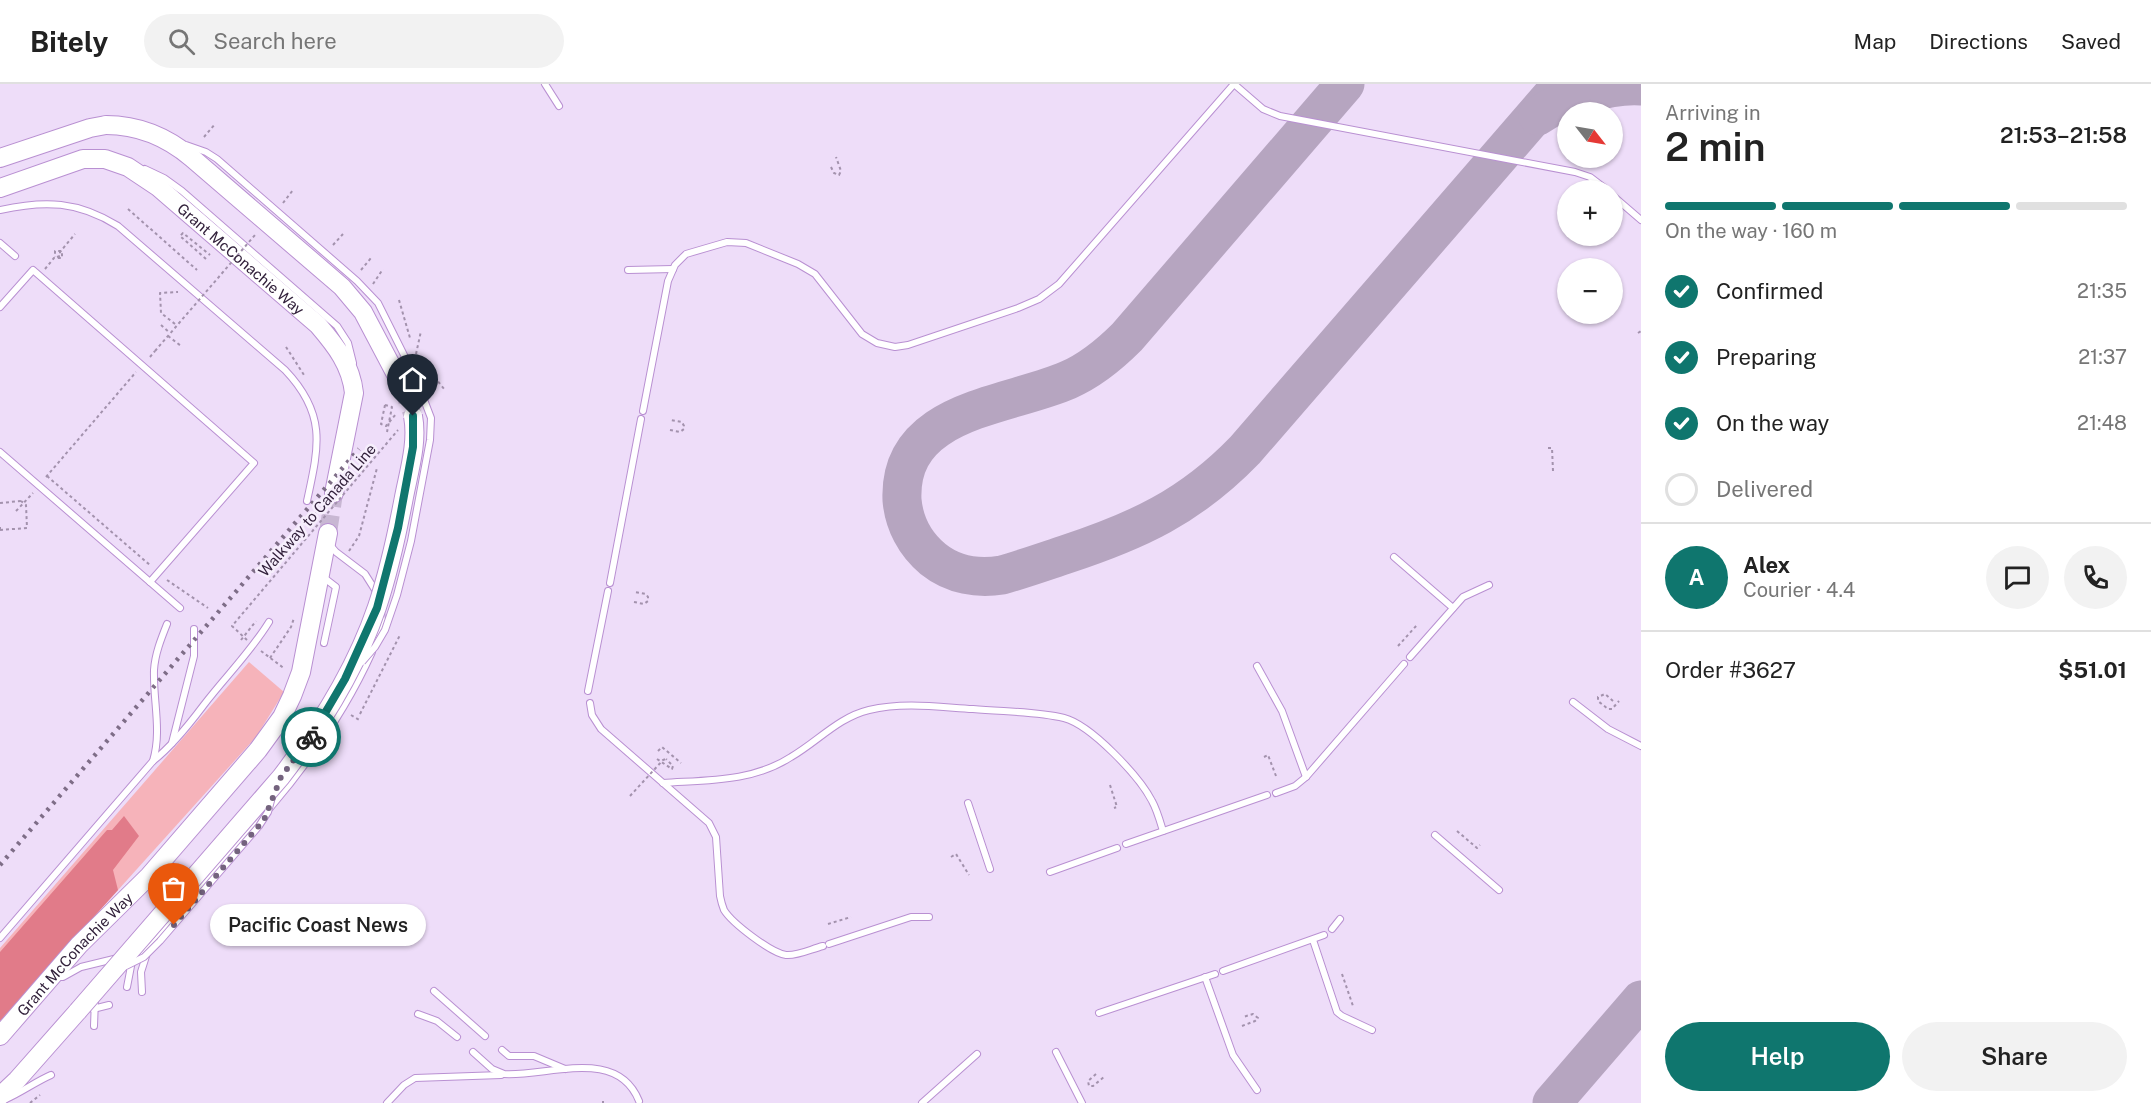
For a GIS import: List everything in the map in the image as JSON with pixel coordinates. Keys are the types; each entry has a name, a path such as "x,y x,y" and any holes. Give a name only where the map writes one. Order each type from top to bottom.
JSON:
{"main road":[{"path":"0,158 90,128 106,125 122,125 160,136 192,158 353,298 410,384"},
{"name":"Grant McConachie Way","path":"0,188 83,159 93,158 117,162 158,187 318,325 343,356 353,380 354,393 334,493"},
{"path":"0,1099 89,1003 110,974 144,945 281,777 306,744 336,696 377,608 388,568 413,447 404,415"},
{"name":"Grant McConachie Way","path":"0,1036 79,945 149,876 271,733 288,705 301,672 328,533"}],"lane":[{"path":"545,84 559,106"},
{"path":"643,411 668,281 678,261 686,254 727,242 746,243 798,264 815,274 858,330 871,340 887,346 908,345 1018,308 1039,298 1059,284 1234,84 1263,109 1280,116 1575,172 1594,180"},
{"path":"160,136 212,155 357,281 378,303 407,361"},
{"path":"0,210 28,204 59,204 90,210 105,218 118,226 285,370 297,382 306,397 317,430 318,447 308,501"},
{"path":"1623,204 1641,220"},
{"path":"0,243 15,256"},
{"path":"628,270 673,269"},
{"path":"0,308 33,270 254,463 150,582"},
{"path":"336,696 352,672 375,647 385,630 405,569 430,440 431,418 410,384"},
{"path":"610,583 641,419"},
{"path":"0,452 180,608"},
{"path":"52,977 63,977 81,967 136,954 308,762 348,699 371,654 382,620 377,593 365,574 336,552 329,542 328,533"},
{"path":"1394,557 1453,608"},
{"path":"320,575 336,587 324,643"},
{"path":"1410,657 1470,592 1489,585"},
{"path":"588,691 608,591"},
{"path":"0,938 242,662 269,622"},
{"path":"153,761 158,741 154,672 167,624"},
{"path":"172,743 194,656 194,629"},
{"path":"1276,793 1295,786 1306,777 1404,664"},
{"path":"1257,666 1282,711 1306,777"},
{"path":"1573,702 1608,729 1641,746"},
{"path":"590,703 592,715 601,729 693,807 713,829 716,840 720,896 725,910 767,946 779,953 795,954 910,917 929,917"},
{"path":"663,783 738,778 766,770 791,758 834,726 866,710 906,704 1036,714 1066,718 1090,732 1111,751 1141,782 1153,803 1163,831"},
{"path":"110,974 144,957 160,941 264,820 281,777"},
{"path":"1126,844 1268,795"},
{"path":"968,802 990,869"},
{"path":"1435,835 1499,890"},
{"path":"1050,872 1117,848"},
{"path":"1332,929 1340,919"},
{"path":"1223,971 1324,935"},
{"path":"1313,940 1337,1012 1372,1030"},
{"path":"127,987 144,945"},
{"path":"142,992 141,972 144,945"},
{"path":"1099,1013 1215,974"},
{"path":"1205,977 1236,1060 1257,1090"},
{"path":"434,991 485,1036"},
{"path":"94,1026 89,1003 110,1005"},
{"path":"418,1014 437,1021 456,1038"},
{"path":"502,1050 509,1056 534,1056 566,1070"},
{"path":"473,1052 497,1072 510,1074"},
{"path":"1056,1052 1082,1103"},
{"path":"922,1103 977,1054"},
{"path":"387,1103 404,1085 415,1078 594,1068 609,1071 628,1085 639,1101"},
{"path":"0,1099 21,1093 33,1083 51,1075"}],"path":[{"path":"204,137 215,124"},
{"path":"831,167 834,173 839,175 841,171 837,157"},
{"path":"279,207 293,190"},
{"path":"128,209 197,270"},
{"path":"206,259 180,237 183,232 210,255"},
{"path":"16,511 257,233"},
{"path":"39,276 54,258 62,258 62,251 55,251 55,257 61,257 61,250 54,250 55,257 60,256 60,252 68,243 75,234"},
{"path":"331,247 343,234"},
{"path":"359,272 371,258"},
{"path":"373,284 383,269"},
{"path":"175,324 161,313 160,293 178,292"},
{"path":"399,300 410,338"},
{"path":"161,325 180,346"},
{"path":"415,363 421,331"},
{"path":"423,363 445,390"},
{"path":"387,432 392,407 384,405 381,424 386,426 404,415"},
{"path":"670,430 680,432 684,429 682,422 671,420"},
{"name":"Walkway to Canada Line","path":"247,640 232,626 398,430"},
{"path":"1548,448 1552,447 1553,471"},
{"path":"349,550 359,536 377,468"},
{"path":"47,476 173,585 208,608"},
{"path":"0,503 21,501 26,506 27,528 0,530 0,527"},
{"path":"634,602 644,604 648,601 646,594 635,592"},
{"path":"270,658 291,627 295,615"},
{"path":"1398,646 1417,625"},
{"path":"360,714 400,635"},
{"path":"255,646 290,673"},
{"path":"1613,702 1605,694 1598,697 1598,701 1608,709 1612,709 1619,701"},
{"path":"658,751 662,747 681,763"},
{"path":"1264,757 1268,755 1276,776"},
{"path":"630,796 656,767 663,760 666,759 673,768 669,769 663,764 657,759"},
{"path":"1110,785 1118,807 1114,808"},
{"path":"1458,831 1477,848 1480,845"},
{"path":"951,857 956,854 969,875"},
{"path":"828,924 850,917"},
{"path":"1342,974 1353,1006"},
{"path":"1242,1026 1258,1018 1253,1014 1243,1017"},
{"path":"1096,1074 1088,1081 1089,1086 1093,1086 1104,1077"},
{"path":"30,1103 40,1095"}],"shaded area":[{"path":"249,662 284,692 256,737 0,1021 0,948"},
{"path":"124,816 139,836 113,870 118,890 0,1021 0,952 107,830 112,830"}],"taxiway":[{"path":"1345,84 1127,337 1107,355 1068,380 960,416 936,429 918,447 905,470 903,509 916,540 933,559 949,569 966,575 1002,575 1090,546 1139,526 1183,502 1204,487 1245,450 1562,84"},
{"path":"1538,116 1573,98 1615,87 1641,86"},
{"path":"1552,1103 1641,1000"}],"tunnel":[{"path":"401,384 413,416"},
{"path":"328,533 334,493"}],"railway":[{"path":"0,865 359,449"}],"way so far":[{"path":"174,925 264,820 281,777 311,737"}],"place":[{"name":"Pacific Coast News","path":"174,925"}],"route":[{"path":"311,737 345,679 377,608 398,528 413,447 413,416"}]}
